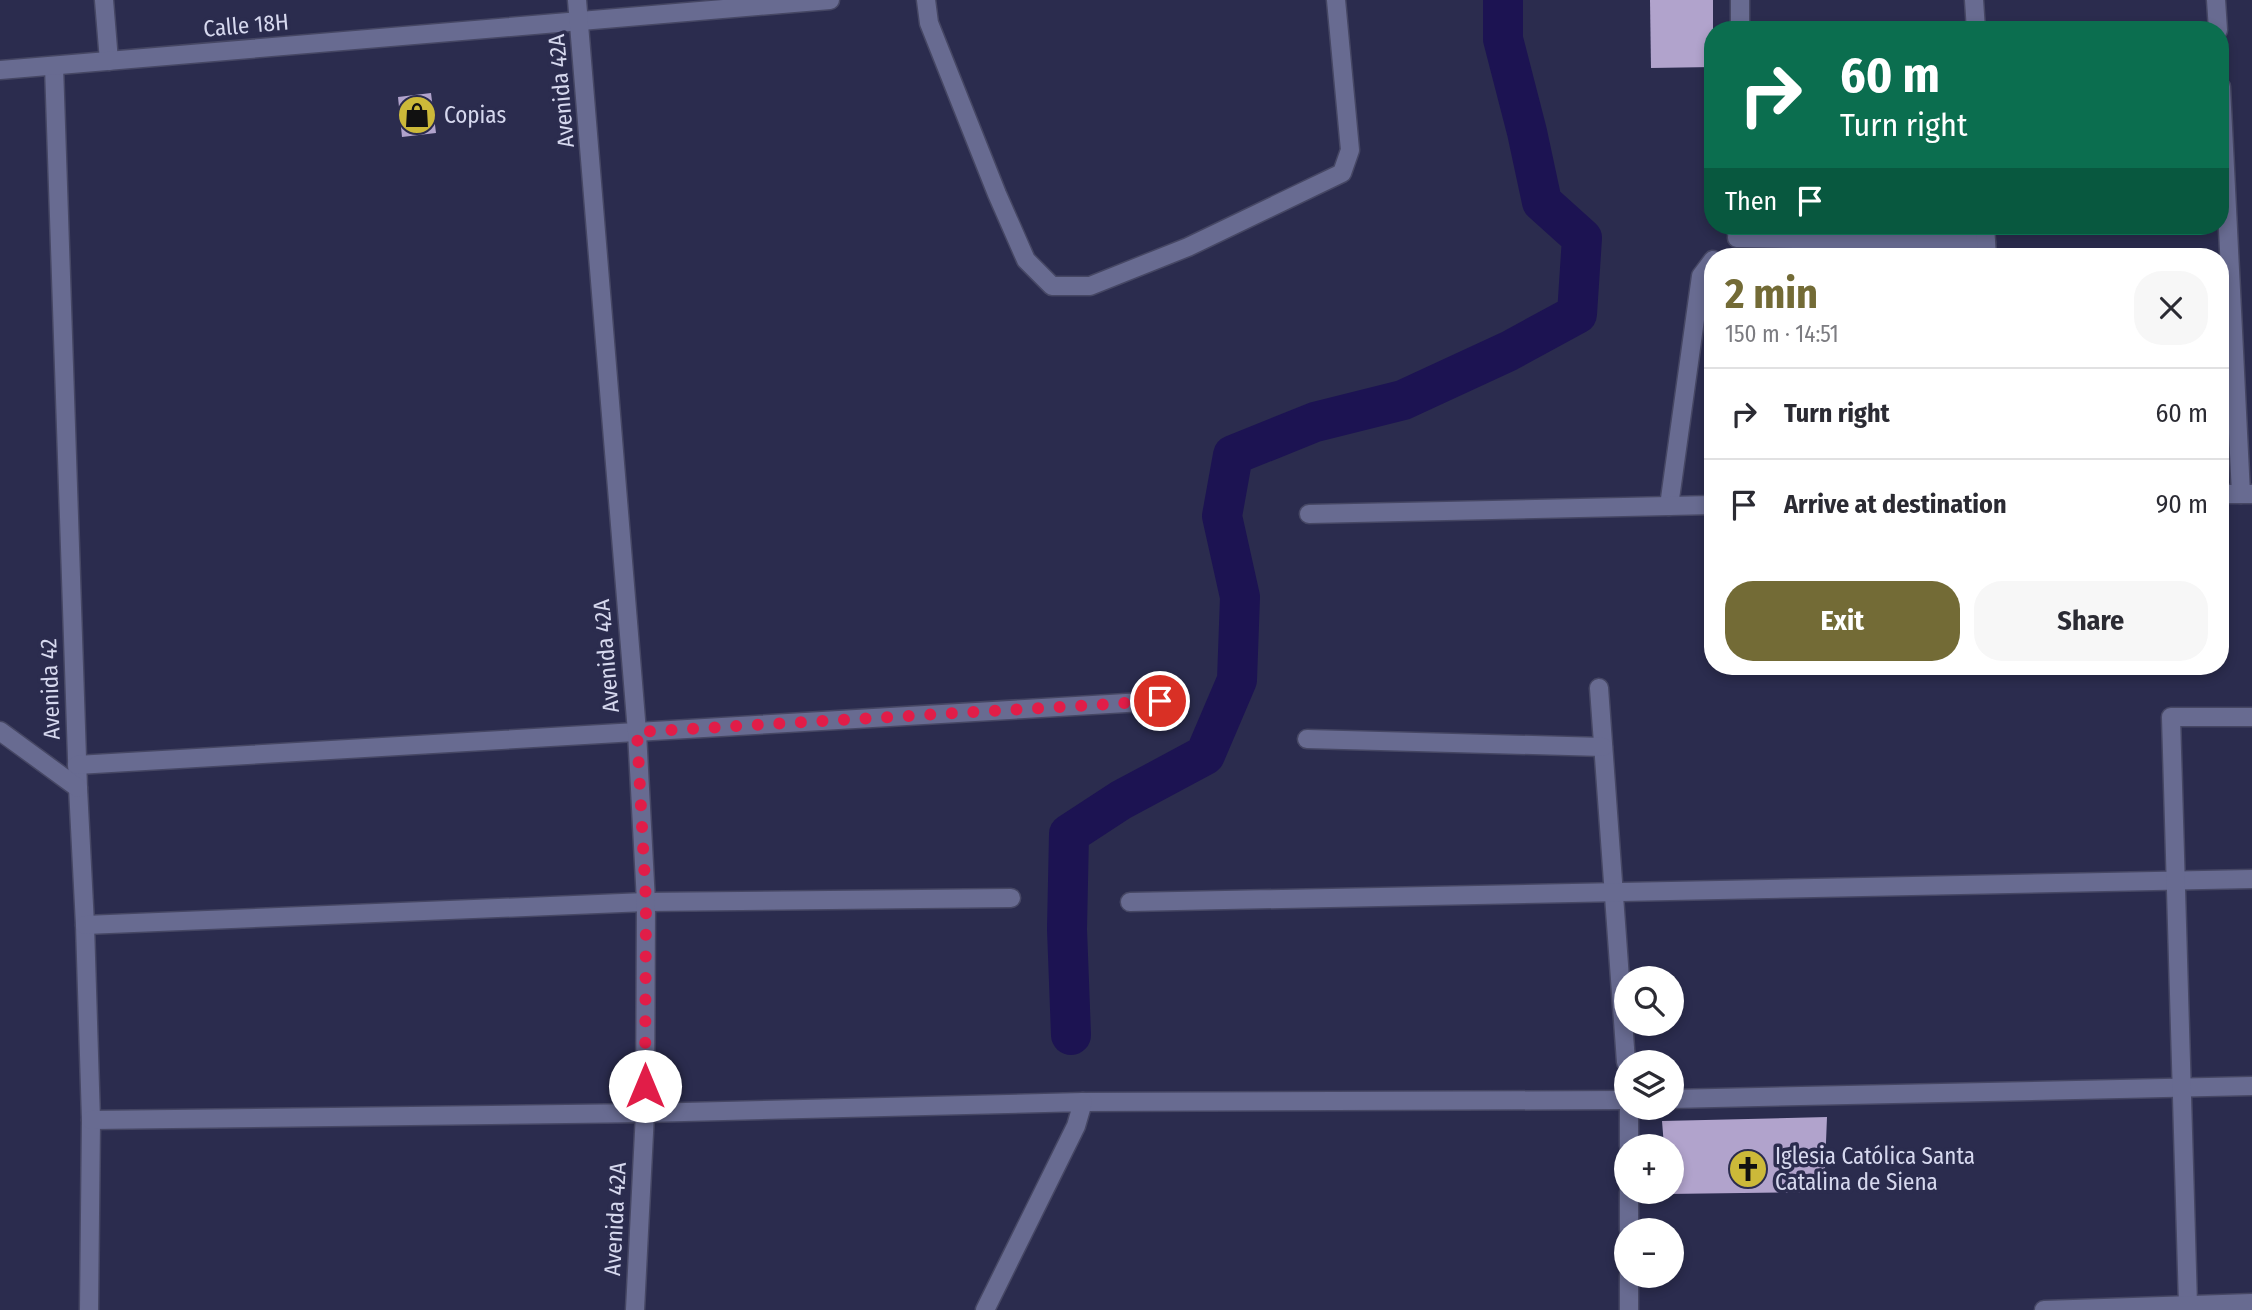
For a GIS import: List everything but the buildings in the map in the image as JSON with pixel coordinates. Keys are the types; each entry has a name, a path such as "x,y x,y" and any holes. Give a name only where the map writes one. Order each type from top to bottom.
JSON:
{"street":[{"path":"104,0 109,61"},
{"name":"Avenida 42A","path":"578,0 637,732 646,902 645,1112 635,1310"},
{"name":"Calle 18H","path":"0,70 830,0"},
{"path":"926,0 929,23 1026,260 1052,286 1090,286 1188,247 1342,173 1350,150 1336,0"},
{"path":"1740,0 1740,21"},
{"path":"1974,0 1975,21"},
{"path":"2216,0 2217,21"},
{"name":"Avenida 42","path":"54,66 91,1120 89,1310"},
{"path":"2229,217 2246,494"},
{"path":"1812,235 1986,242"},
{"path":"1669,506 1704,273"},
{"path":"1309,514 1704,505"},
{"path":"1599,688 1625,1050"},
{"path":"78,765 1160,701"},
{"path":"2188,1305 2171,717 2252,717"},
{"path":"0,731 78,788"},
{"path":"1307,739 1604,747"},
{"path":"1130,902 2252,879"},
{"path":"85,925 646,902 1011,898"},
{"path":"1684,1099 2252,1086"},
{"path":"91,1120 1083,1102 1614,1100"},
{"path":"985,1310 1076,1126 1083,1102"},
{"path":"1629,1288 1629,1310"},
{"path":"2044,1310 2252,1303"}],"waterway":[{"path":"1071,1035 1067,929 1069,834 1121,800 1205,755 1237,680 1240,597 1222,516 1233,455 1315,422 1403,400 1509,351 1577,314 1582,238 1542,202 1503,39 1503,0"}],"place":[{"name":"Copias","path":"417,115"},
{"name":"Iglesia Católica Santa Catalina de Siena","path":"1748,1169"}],"route":[{"path":"645,1086 646,902 637,732 1160,701"}]}
